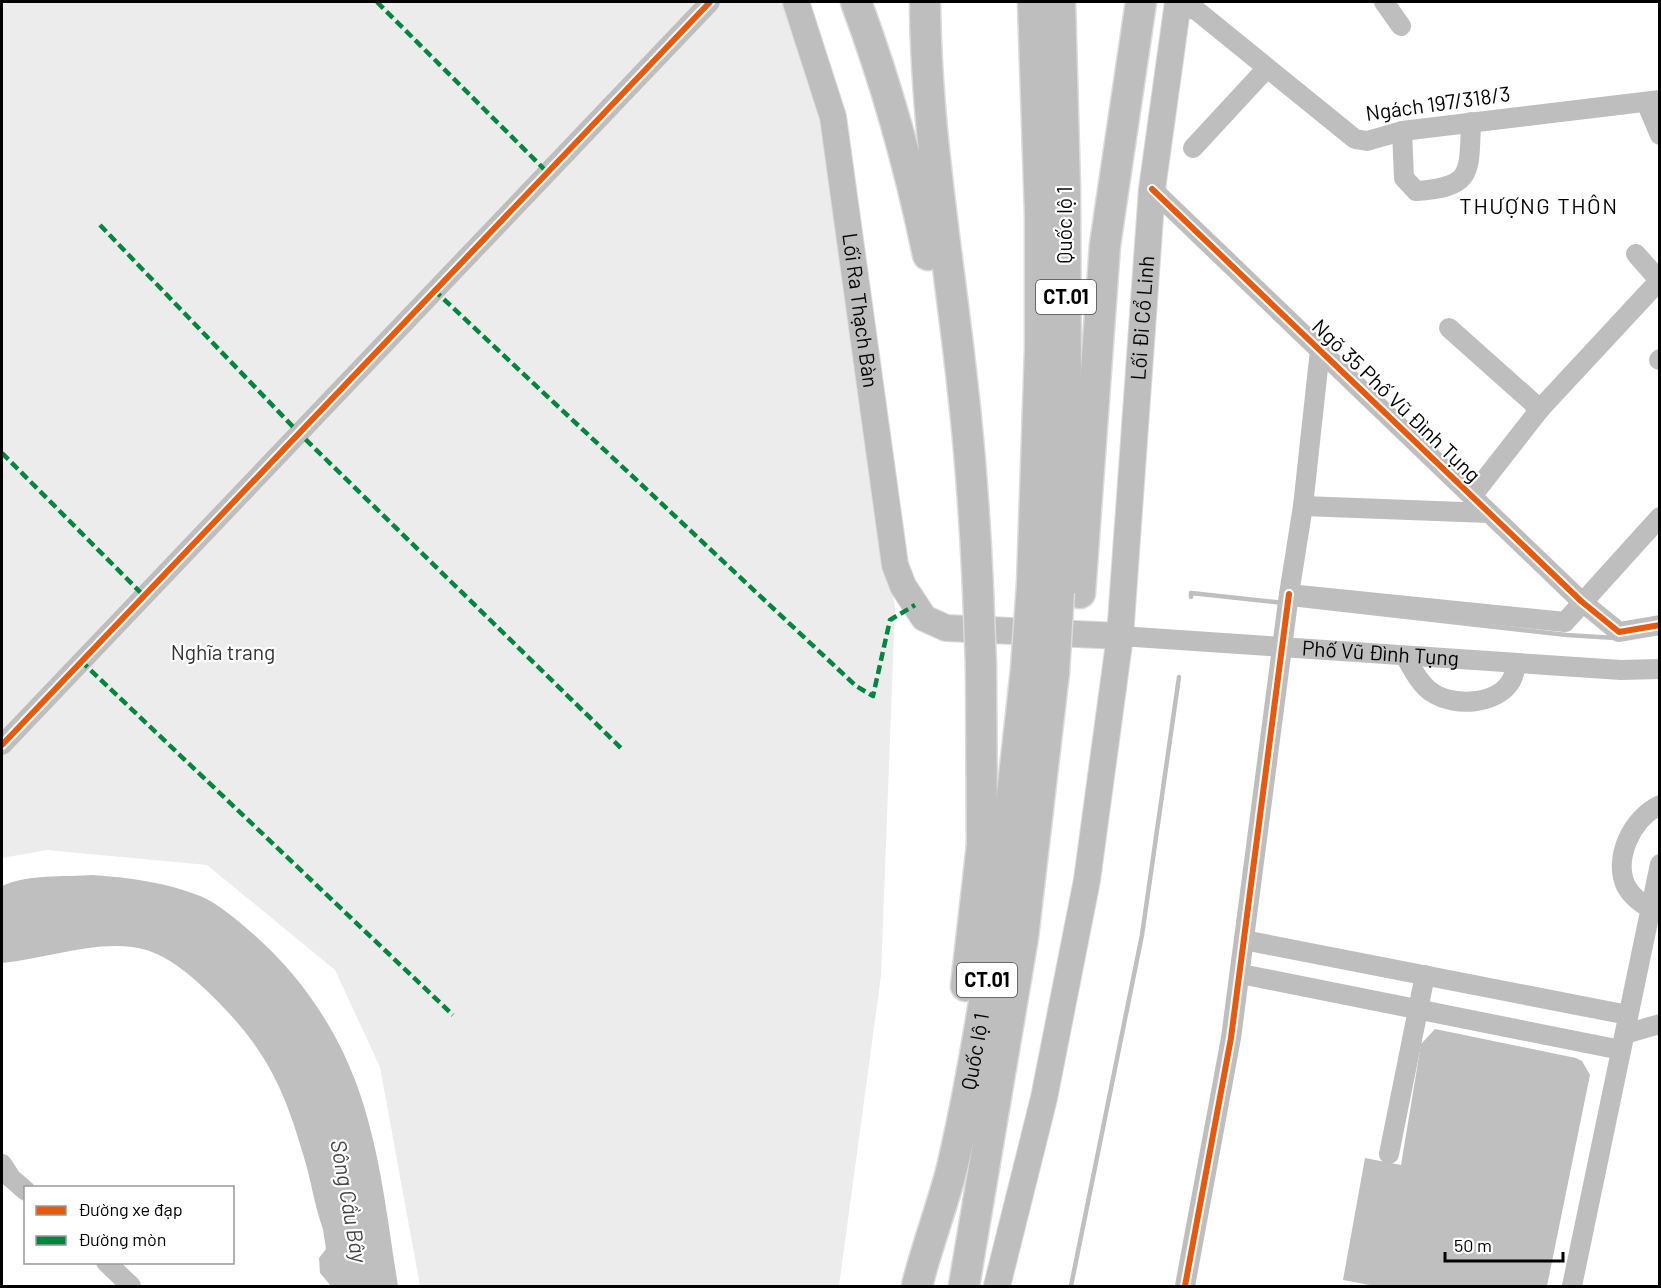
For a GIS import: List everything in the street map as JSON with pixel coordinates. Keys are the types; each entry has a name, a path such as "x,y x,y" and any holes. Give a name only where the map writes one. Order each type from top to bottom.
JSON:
{"highway":[{"path":"856,2 884,79 903,142 949,359 976,538"},
{"path":"902,1287 945,1115 963,1013 982,845 981,666 976,538 963,381 933,156 927,86 925,2"},
{"name":"Quốc lộ 1","path":"1033,2 1040,213 1040,350 1057,590"},
{"name":"Quốc lộ 1","path":"1057,590 1066,397 1065,188 1060,2"},
{"path":"1117,174 1127,2"},
{"path":"1057,590 1141,2"},
{"name":"CT.01","path":"1051,672 1057,590"},
{"name":"Quốc lộ 1","path":"964,1287 1023,937 1051,672"},
{"name":"Quốc lộ 1","path":"917,1287 952,1166 978,1034 1006,849 1051,672"}],"main road":[{"name":"Lối Ra Thạch Bàn","path":"796,2 833,117 895,565 903,586 924,618"},
{"name":"Lối Đi Cổ Linh","path":"997,1287 1062,1012 1087,880 1120,636 1153,189 1188,5"},
{"name":"Phố Vũ Đình Tụng","path":"924,618 946,628 1120,636"}],"street":[{"path":"2,745 710,2"},
{"path":"1384,2 1401,26"},
{"name":"Ngách 197/318/3","path":"1188,5 1354,139 1367,141 1402,131 1653,101"},
{"path":"1193,148 1267,68"},
{"path":"1653,101 1659,135"},
{"path":"1402,131 1404,178 1416,191 1446,189 1460,180 1470,164 1471,122"},
{"name":"Ngõ 35 Phố Vũ Đình Tụng","path":"1153,189 1581,601 1619,632 1659,625"},
{"path":"1472,496 1540,409 1657,283 1658,279 1636,254"},
{"path":"1449,328 1540,409"},
{"path":"1185,1287 1241,974 1281,640 1303,506 1320,350"},
{"path":"1303,506 1489,513"},
{"path":"1289,594 1565,622 1581,601 1659,517"},
{"name":"Phố Vũ Đình Tụng","path":"1120,636 1281,640 1405,656 1621,670 1659,669"},
{"path":"1405,656 1431,693 1446,700 1465,703 1494,695 1510,683 1517,663"},
{"path":"1655,908 1635,899 1627,888 1621,871 1624,852 1631,834 1641,818 1659,805"},
{"path":"1572,1287 1625,1033 1655,908 1659,864"},
{"path":"1244,940 1425,975 1625,1033"},
{"path":"1241,974 1418,1010 1625,1033 1659,1024"},
{"path":"1389,1154 1425,975"},
{"path":"2,1164 11,1178 24,1189"},
{"path":"107,1264 131,1287"}],"green space":[{"name":"Nghĩa trang","path":"793,2 821,117 895,607 881,976 839,1286 420,1286 380,1067 335,970 207,865 47,850 2,858 2,3"}],"water":[{"name":"Sông Cầu Bây","path":"93,875 161,884 207,899 252,933 292,973 309,995 338,1042 360,1093 382,1182 398,1286 331,1286 320,1273 319,1258 326,1249 323,1229 306,1163 278,1084 255,1045 241,1027 189,975 172,962 152,952 132,947 99,947 2,963 2,886 34,878"},
{"path":"1435,1029 1576,1058 1582,1061 1590,1075 1547,1286 1375,1286 1343,1280 1365,1158 1401,1165 1421,1044"}],"waterway":[{"path":"1191,597 1191,593 1284,603"},
{"path":"1292,604 1567,635 1615,638"},
{"path":"1071,1286 1142,935 1179,677"}],"marked path":[{"path":"377,2 547,172"},
{"path":"100,225 298,432 622,749"},
{"path":"434,290 856,686 873,696 890,620 915,605"},
{"path":"2,453 143,595"},
{"path":"81,661 453,1015"}],"cycle path":[{"path":"2,745 710,2"},
{"path":"1152,189 1581,601 1619,632 1660,625"},
{"path":"1185,1286 1231,1038 1289,594"}],"district":[{"name":"THƯỢNG THÔN","path":"1539,206"}]}
